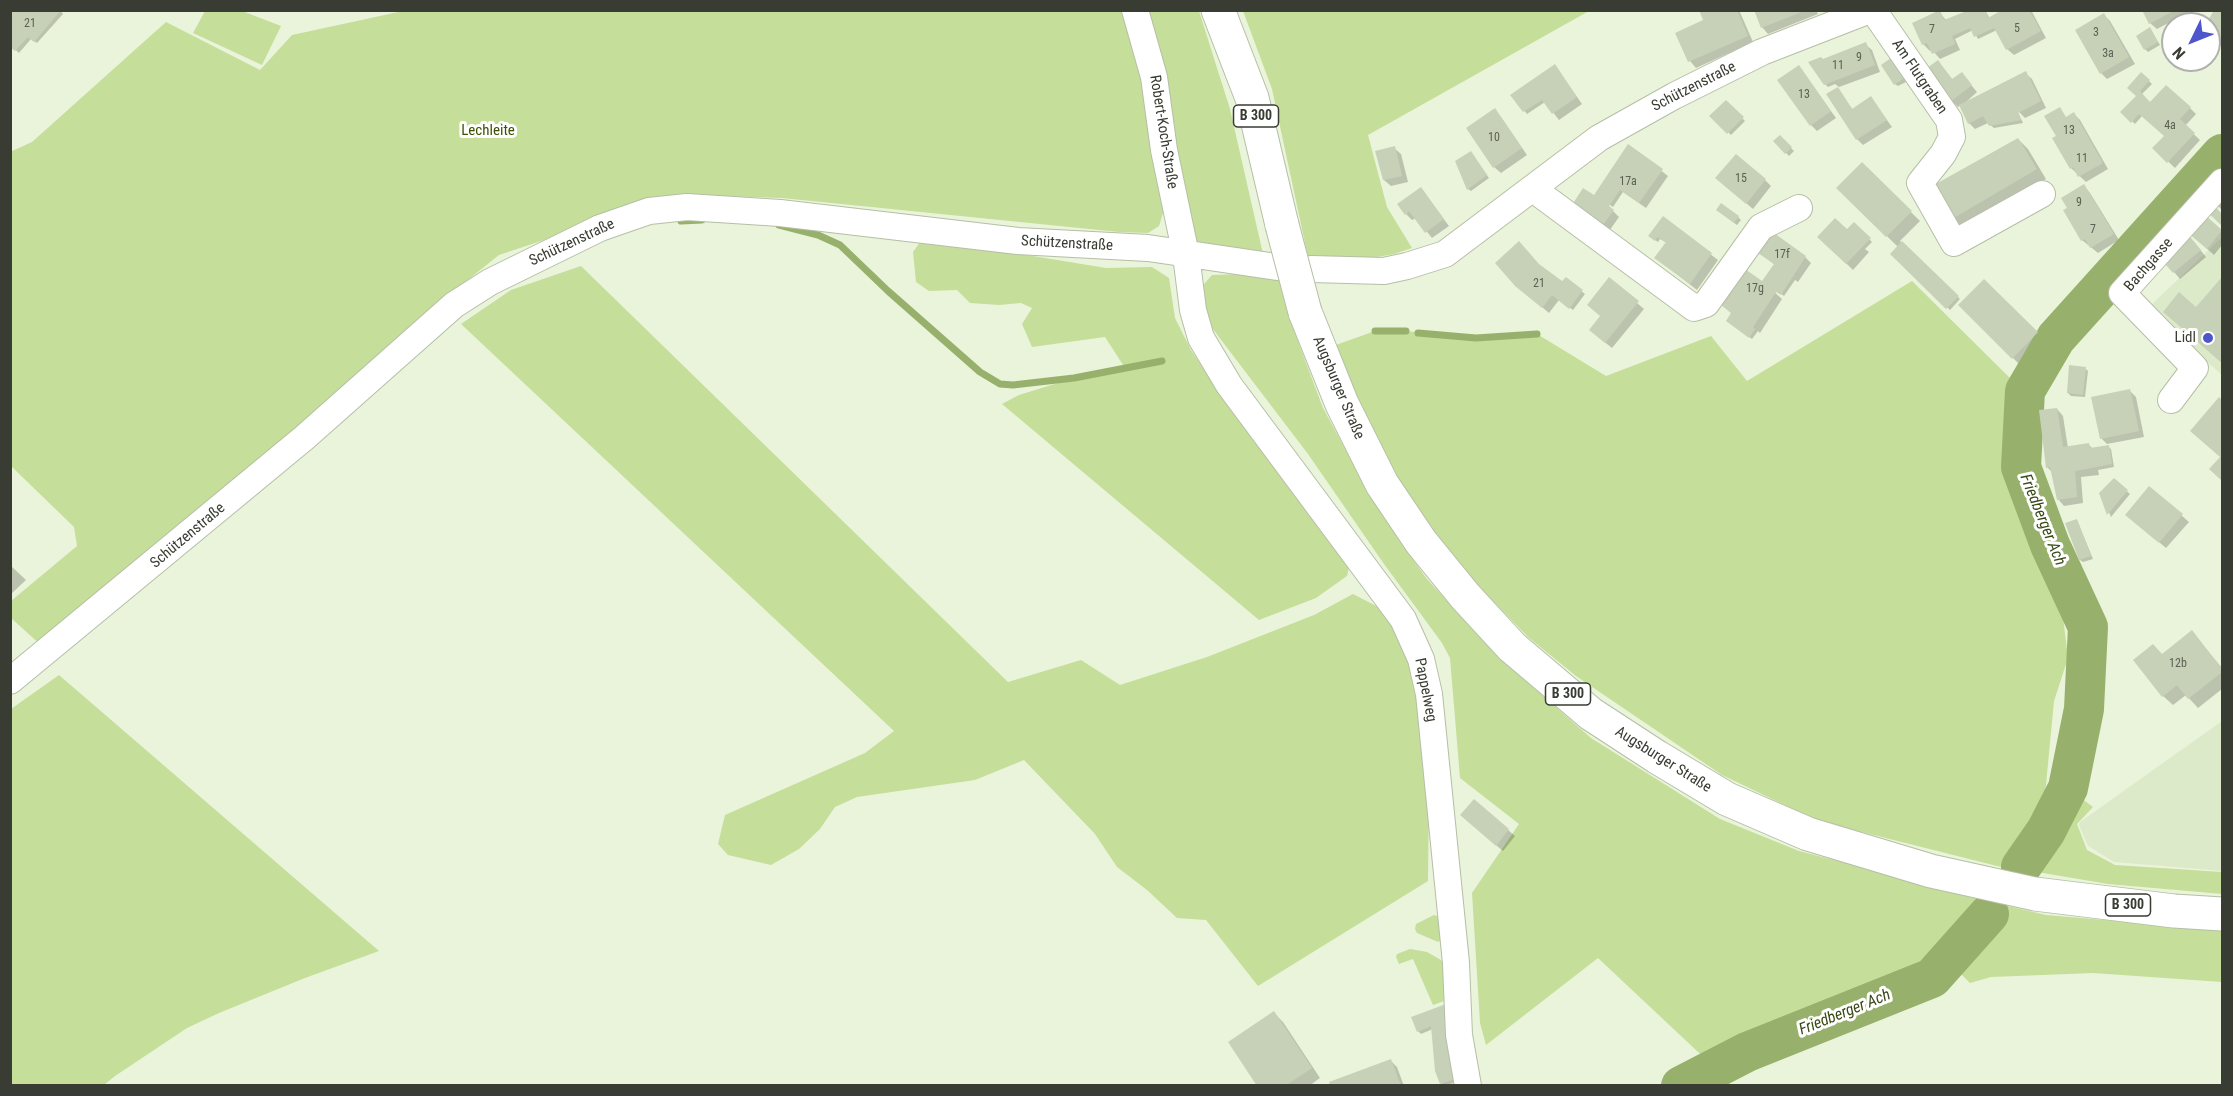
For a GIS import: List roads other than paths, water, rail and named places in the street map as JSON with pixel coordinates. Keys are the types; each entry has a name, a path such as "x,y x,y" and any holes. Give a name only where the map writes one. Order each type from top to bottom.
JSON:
{"main road":[{"name":"Augsburger Straße","path":"1218,10 1252,98 1305,312 1342,404 1382,484 1421,542 1465,596 1512,647 1591,714 1657,757 1727,799 1808,834 1931,870 2035,894 2174,911 2223,914"}],"street":[{"name":"Robert-Koch-Straße","path":"1135,10 1154,77 1164,150 1186,255"},
{"name":"Schützenstraße","path":"1311,269 1384,271 1445,254 1599,138 1674,96 1762,52 1872,10"},
{"name":"Am Flutgraben","path":"1872,10 1949,120 1952,137 1943,154 1920,183 1954,243 2042,194"},
{"name":"Bachgasse","path":"2171,400 2195,368 2122,293 2223,182"},
{"path":"1533,189 1694,308 1706,304 1761,227 1799,208"},
{"name":"Schützenstraße","path":"10,681 304,438 454,305 489,282 600,228 649,211 687,207 780,213 1018,241 1148,249 1277,267"},
{"name":"Pappelweg","path":"1186,255 1193,309 1200,338 1229,385 1403,619 1421,659 1429,694 1456,963 1459,1035 1468,1086"}],"waterway":[{"name":"Friedberger Ach","path":"2021,867 2046,831 2068,788 2084,709 2088,627 2050,545 2021,467 2025,391 2056,338 2222,154"},
{"path":"681,221 702,220"},
{"path":"779,225 818,235 840,245 888,291 980,372 1000,384 1013,385 1074,378 1162,361"},
{"path":"1375,331 1406,331"},
{"path":"1418,333 1476,338 1537,334"},
{"name":"Friedberger Ach","path":"1681,1086 1747,1052 1932,978 1989,914"}],"place":[{"name":"Lidl","path":"2208,338"}],"park label":[{"name":"Lechleite","path":"488,131"}]}
